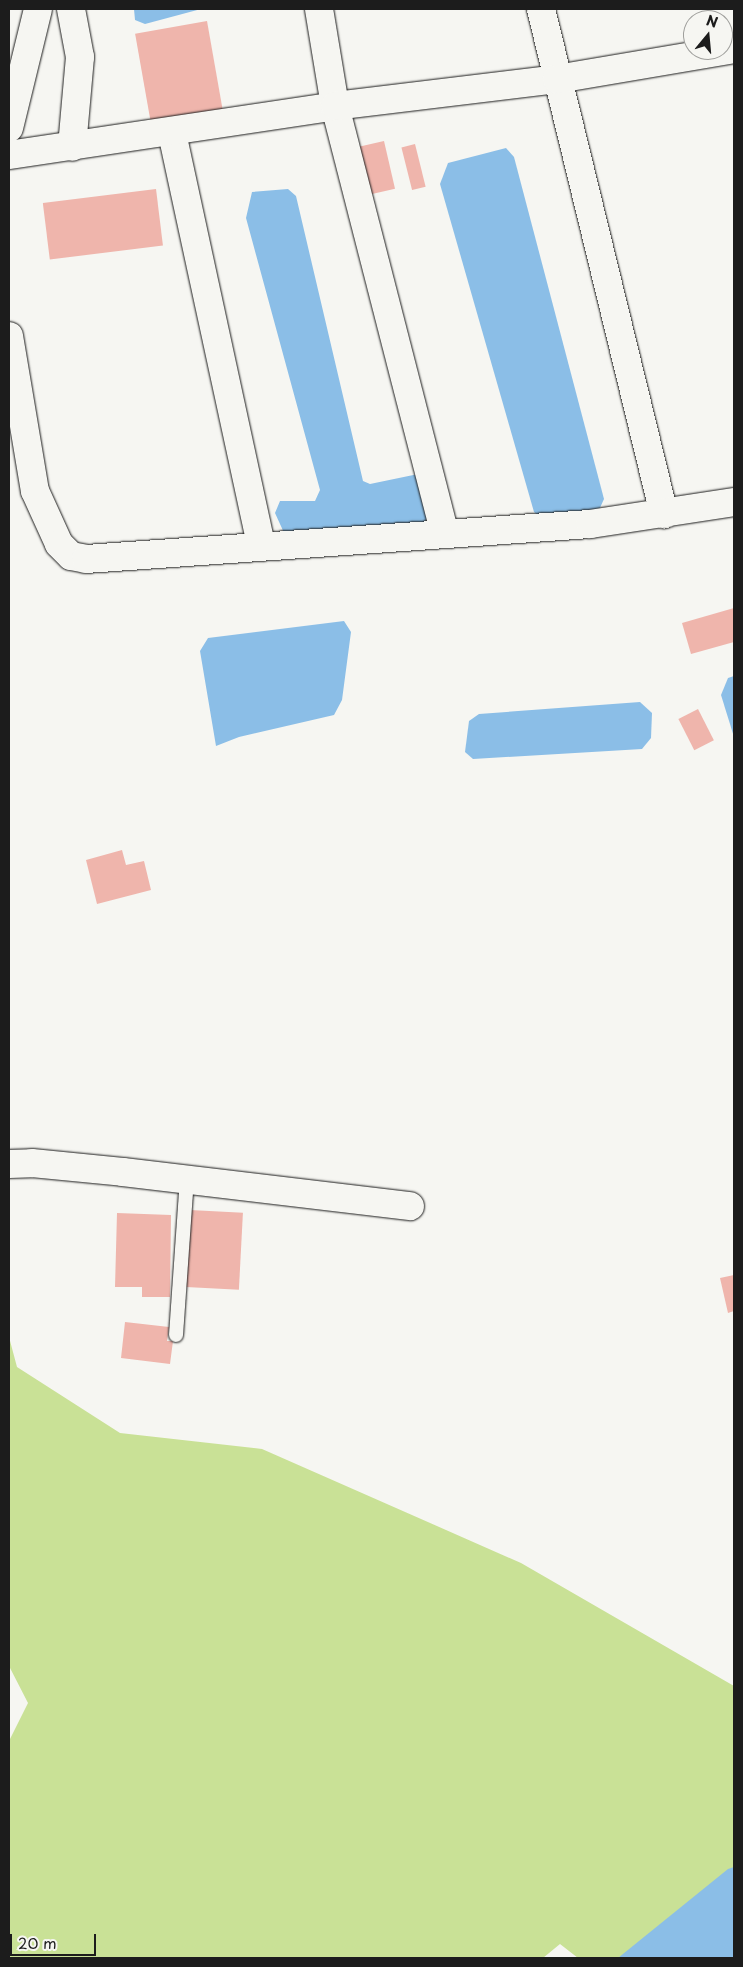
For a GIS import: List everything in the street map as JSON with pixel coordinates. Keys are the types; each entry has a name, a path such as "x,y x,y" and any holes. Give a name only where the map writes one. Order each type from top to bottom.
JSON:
{"street":[{"path":"9,128 38,9"},
{"path":"71,9 80,57 72,147"},
{"path":"319,9 335,106 445,533"},
{"path":"541,9 557,79 618,313 664,514"},
{"path":"9,155 172,133 335,106 557,79 734,49"},
{"path":"172,133 261,545"},
{"path":"9,336 35,491 59,544 71,556 86,559 261,545 590,524 734,502"},
{"path":"9,1164 32,1163 187,1179 410,1206"}],"lane":[{"path":"176,1335 187,1179"}],"green space":[{"path":"9,1337 17,1367 120,1433 262,1449 521,1563 734,1686 734,1958 578,1958 560,1944 543,1958 9,1958 9,1741 28,1703 9,1666"}],"water":[{"path":"134,9 201,9 145,24 135,20"},
{"path":"506,148 514,157 604,499 599,510 544,520 534,512 440,184 448,163"},
{"path":"288,189 296,196 363,481 370,484 423,473 434,506 423,525 285,535 275,513 280,501 315,501 320,490 246,218 252,192"},
{"path":"344,621 351,632 342,700 334,715 239,737 216,746 200,651 208,638"},
{"path":"734,676 734,737 721,695 728,678"},
{"path":"640,702 652,713 651,738 642,749 473,759 465,752 469,721 479,714"},
{"path":"734,1867 734,1958 618,1958 728,1869"}],"building":[{"path":"207,21 223,115 152,127 135,34"},
{"path":"384,141 395,189 359,197 348,149"},
{"path":"415,144 426,187 412,190 401,147"},
{"path":"156,189 163,246 50,259 43,203"},
{"path":"734,608 734,642 691,654 682,623"},
{"path":"698,709 714,740 694,750 678,719"},
{"path":"122,850 126,865 144,861 151,890 97,904 86,860"},
{"path":"190,1210 243,1213 239,1290 186,1287"},
{"path":"117,1213 171,1215 170,1297 142,1297 142,1287 115,1287"},
{"path":"734,1275 734,1311 728,1313 720,1278"},
{"path":"125,1322 169,1327 167,1341 173,1341 170,1364 121,1358"}]}
